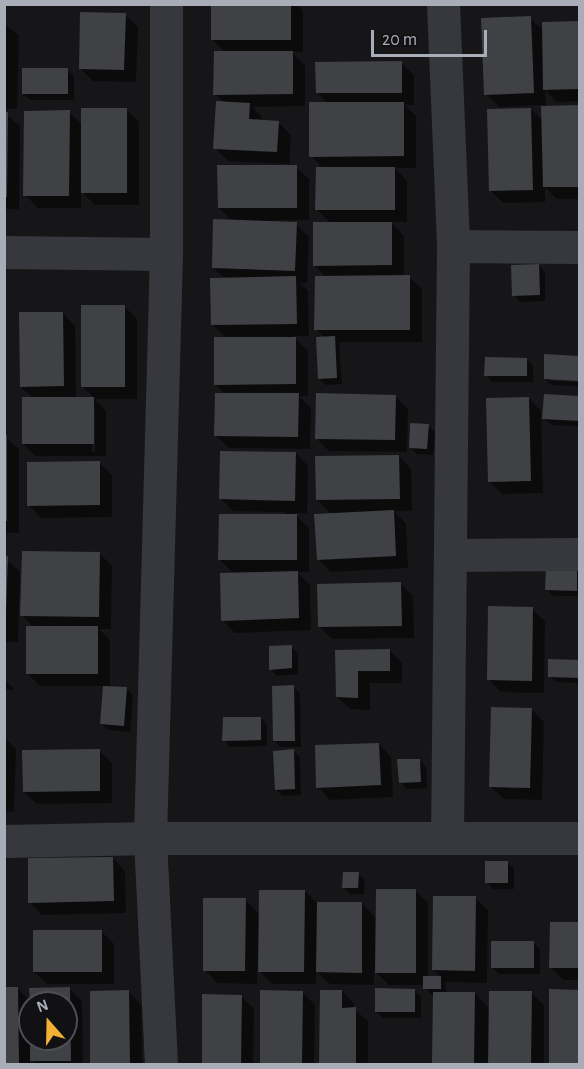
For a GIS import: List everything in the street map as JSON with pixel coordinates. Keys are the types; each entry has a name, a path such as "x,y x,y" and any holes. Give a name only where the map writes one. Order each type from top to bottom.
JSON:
{"street":[{"path":"161,1065 150,838 166,254 166,4"},
{"path":"443,4 453,246 447,838"},
{"path":"453,246 579,247"},
{"path":"4,252 166,254"},
{"path":"450,555 579,554"},
{"path":"4,841 150,838 579,838"}],"building":[{"path":"211,4 291,4 291,40 211,40"},
{"path":"80,12 126,13 124,70 79,69"},
{"path":"531,16 534,93 484,95 481,18"},
{"path":"580,21 580,89 543,90 542,22"},
{"path":"214,51 293,51 293,94 213,95"},
{"path":"402,61 402,93 316,93 315,62"},
{"path":"22,68 68,68 68,94 22,94"},
{"path":"216,101 250,103 249,119 279,121 277,152 213,149"},
{"path":"309,102 404,102 404,156 309,157"},
{"path":"580,105 580,187 543,187 541,106"},
{"path":"81,108 127,108 127,193 81,193"},
{"path":"531,108 533,190 489,191 487,109"},
{"path":"70,110 69,196 23,196 24,111"},
{"path":"4,112 8,112 7,197 4,197"},
{"path":"217,165 297,165 297,208 218,208"},
{"path":"316,167 395,167 395,210 315,210"},
{"path":"213,219 297,222 295,271 212,268"},
{"path":"313,222 392,222 392,265 313,266"},
{"path":"539,264 540,295 512,296 511,265"},
{"path":"410,275 410,330 314,330 315,276"},
{"path":"296,276 297,324 211,325 210,278"},
{"path":"81,305 125,305 125,387 81,387"},
{"path":"19,312 63,312 64,386 20,387"},
{"path":"335,336 337,378 318,379 316,337"},
{"path":"214,337 296,337 296,384 214,385"},
{"path":"544,354 580,356 580,381 544,379"},
{"path":"485,357 527,358 527,376 484,376"},
{"path":"215,393 299,393 298,437 214,436"},
{"path":"316,393 396,395 395,440 315,439"},
{"path":"544,394 580,396 580,421 542,419"},
{"path":"22,397 94,397 94,444 22,444"},
{"path":"529,397 531,481 488,482 486,398"},
{"path":"410,423 429,424 427,449 409,448"},
{"path":"4,435 7,435 7,521 4,521"},
{"path":"220,451 296,452 295,501 219,499"},
{"path":"399,455 400,499 316,500 315,456"},
{"path":"100,461 100,505 27,506 27,462"},
{"path":"394,510 396,556 317,560 314,514"},
{"path":"219,514 297,514 297,560 218,560"},
{"path":"22,551 100,552 99,617 20,616"},
{"path":"4,556 8,556 6,614 4,614"},
{"path":"546,568 577,568 577,591 545,590"},
{"path":"298,571 299,618 221,621 220,573"},
{"path":"401,582 402,626 318,627 317,584"},
{"path":"488,606 533,607 532,681 487,680"},
{"path":"26,626 98,626 98,674 26,674"},
{"path":"292,645 292,668 269,670 269,646"},
{"path":"390,649 390,671 358,671 358,698 336,697 335,650"},
{"path":"548,659 580,660 580,678 548,677"},
{"path":"294,685 295,741 273,741 272,686"},
{"path":"103,686 127,687 124,726 100,724"},
{"path":"491,707 532,708 530,788 489,787"},
{"path":"223,717 261,717 261,740 222,741"},
{"path":"379,743 381,785 316,788 315,745"},
{"path":"100,749 100,791 23,792 22,750"},
{"path":"294,749 295,789 275,790 273,751"},
{"path":"397,759 420,759 421,782 399,783"},
{"path":"113,857 114,901 28,903 28,858"},
{"path":"485,861 508,861 508,883 485,883"},
{"path":"343,872 359,872 358,888 342,888"},
{"path":"376,889 416,889 416,973 375,973"},
{"path":"259,890 305,890 304,972 258,972"},
{"path":"433,896 476,896 475,971 432,970"},
{"path":"203,898 246,898 245,971 203,971"},
{"path":"317,902 362,902 362,973 316,972"},
{"path":"550,922 580,922 580,968 549,968"},
{"path":"33,930 102,930 102,972 33,972"},
{"path":"491,941 534,941 534,968 491,968"},
{"path":"423,976 441,976 441,989 423,989"},
{"path":"4,987 18,987 19,1064 4,1064"},
{"path":"70,987 70,991 29,991 29,988"},
{"path":"375,988 415,989 415,1012 375,1012"},
{"path":"549,989 580,990 580,1064 549,1064"},
{"path":"129,990 130,1064 90,1064 90,991"},
{"path":"260,990 303,991 302,1064 260,1064"},
{"path":"320,990 342,990 342,1008 356,1007 356,1064 319,1064"},
{"path":"489,991 532,991 531,1064 488,1064"},
{"path":"433,992 475,992 474,1064 432,1064"},
{"path":"202,994 242,995 241,1064 202,1064"},
{"path":"30,1051 71,1051 71,1061 30,1061"}]}
